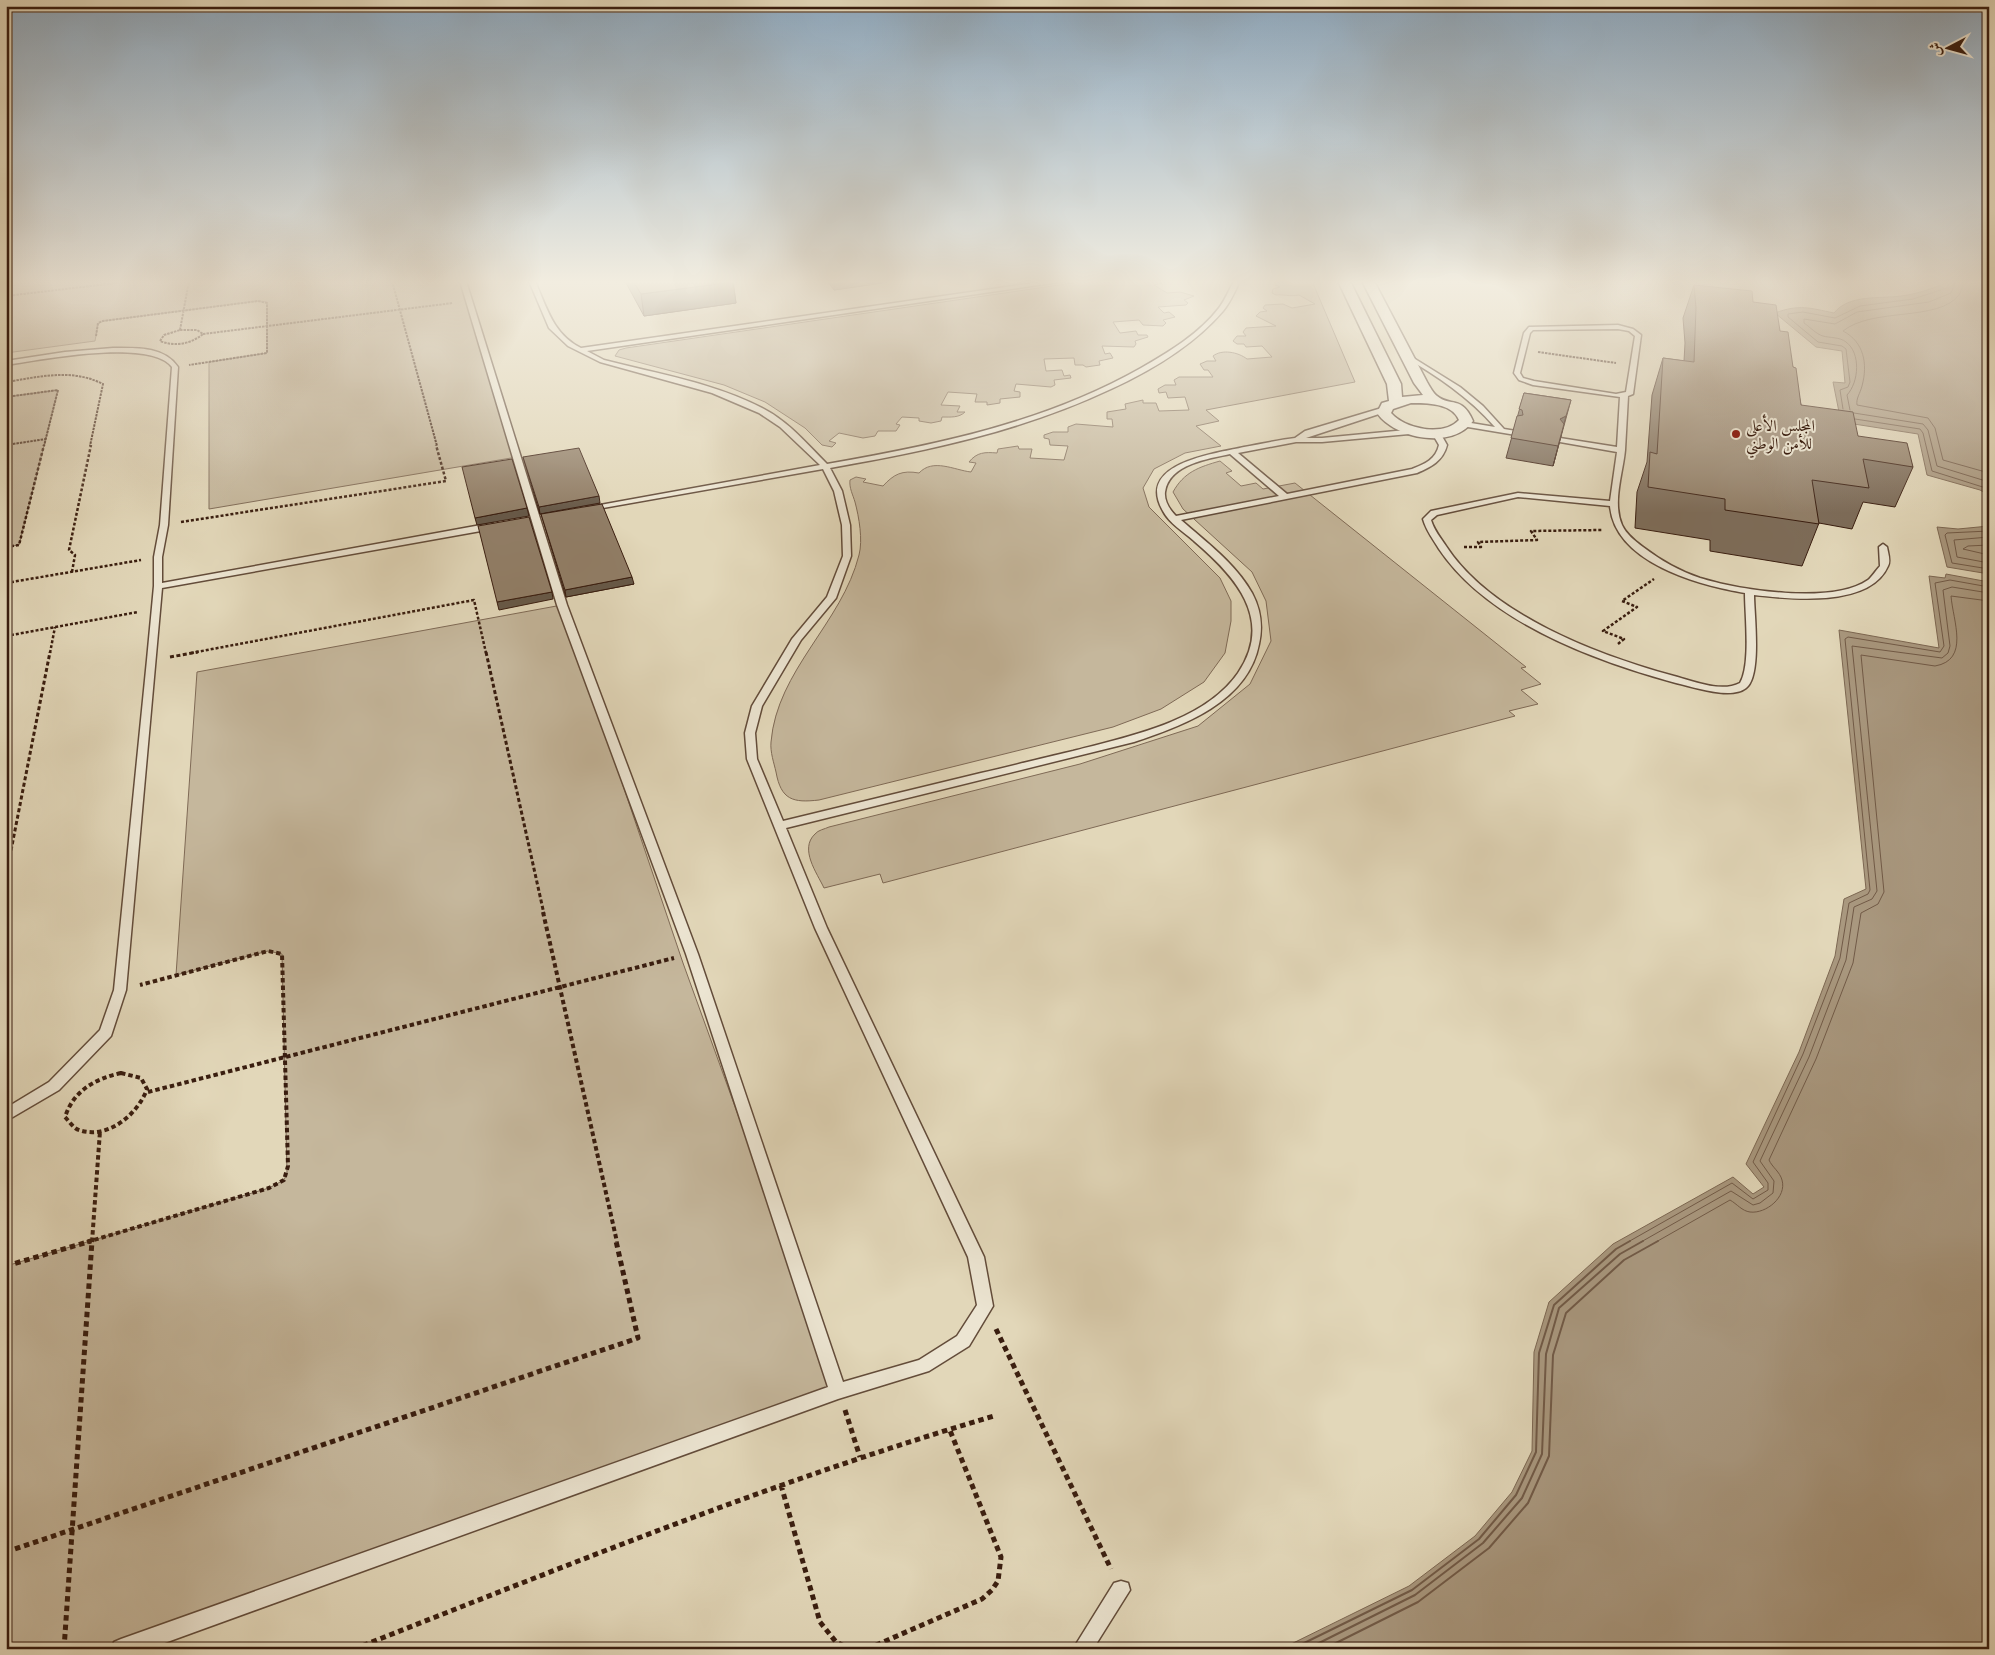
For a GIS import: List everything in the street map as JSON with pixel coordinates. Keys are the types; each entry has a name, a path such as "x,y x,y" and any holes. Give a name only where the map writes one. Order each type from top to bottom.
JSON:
{"street":[{"path":"1381,358 1394,384 1391,406"},
{"path":"1408,358 1424,389 1434,401"},
{"path":"1410,399 1434,401 1460,411 1466,417 1465,424 1451,431 1436,433 1417,431 1401,427 1389,420 1384,413 1391,406 1410,399"}],"lane":[{"path":"6,362 36,358"},
{"path":"6,1115 54,1086 106,1032 120,990 152,660 158,586 158,557 164,525 175,367 167,358"},
{"path":"487,358 562,605 692,954 838,1391"},
{"path":"121,1649 838,1391 923,1366 963,1340 985,1306 976,1257 821,928 752,759 750,733 757,706 797,639 830,598 847,556 846,525 838,490 826,467 783,425 750,404 696,385 616,365 599,358"},
{"path":"584,510 900,454 983,434 1072,404 1141,372 1162,358"},
{"path":"1411,358 1461,390 1490,416 1502,431"},
{"path":"1520,358 1517,374 1526,382 1624,396 1629,394 1635,358"},
{"path":"1624,396 1615,504 1618,525 1641,551 1670,568 1703,580 1748,592 1826,596 1858,589 1880,575 1885,564 1882,548"},
{"path":"1297,440 1308,433 1391,406"},
{"path":"1465,424 1513,433"},
{"path":"1326,428 1340,438"},
{"path":"779,826 1130,740 1180,722 1219,698 1233,684 1252,655 1256,640 1255,611 1250,597 1231,571 1167,512 1160,497 1160,490 1168,476 1174,470 1194,460 1297,440 1417,431"},
{"path":"1174,519 1425,467 1433,463 1442,451 1441,439 1436,433"},
{"path":"1560,440 1621,450"},
{"path":"1232,452 1286,497"},
{"path":"1615,504 1518,495 1434,513 1428,519 1429,526 1462,572 1498,601 1535,625 1601,656 1642,671 1708,687 1723,689 1744,686 1748,681 1750,662 1748,592"},
{"path":"158,586 497,525"},
{"path":"1082,1649 1121,1590"}],"path":[{"path":"175,367 233,358"},
{"path":"164,525 446,480 412,358"},
{"path":"1583,358 1634,365"},
{"path":"6,382 62,374 91,376 102,384 69,550 75,555 72,572"},
{"path":"6,398 58,390 19,544 6,547"},
{"path":"6,445 46,439"},
{"path":"1443,547 1481,546 1478,542 1537,540 1531,532 1623,530"},
{"path":"6,584 158,557"},
{"path":"1601,656 1624,639 1603,630 1637,607 1622,601 1670,568"},
{"path":"6,1552 71,1528 638,1338 474,600 152,660"},
{"path":"6,636 156,609"},
{"path":"6,876 55,627"},
{"path":"6,1266 269,1188 284,1180 288,1166 283,957 279,952 268,951 120,990"},
{"path":"148,1092 692,954"},
{"path":"127,1073 141,1077 147,1084 148,1092 137,1111 127,1120 100,1131 76,1130 68,1125 65,1117 67,1108 73,1098 82,1089 108,1076 127,1073"},
{"path":"64,1649 100,1131"},
{"path":"985,1306 1121,1590"},
{"path":"838,1391 860,1457"},
{"path":"354,1649 781,1485 949,1428 994,1416"},
{"path":"867,1649 982,1599 999,1582 1002,1570 1002,1557 949,1428"},
{"path":"781,1485 820,1622 828,1637 842,1647 850,1649"}],"shaded area":[{"path":"233,358 487,358 517,457 209,509 209,362"},
{"path":"623,358 1067,358 1044,359 1046,371 1062,370 1064,376 1070,375 1071,378 1054,380 1055,385 1051,387 1016,384 1014,391 1020,392 1020,397 1000,399 1000,403 987,405 987,402 975,402 977,394 948,392 941,405 960,406 957,412 965,412 963,414 954,417 942,417 941,421 931,423 919,421 919,418 902,417 896,424 900,425 896,431 878,431 875,436 863,438 839,433 829,441 836,443 832,447 822,445 805,428 765,402 724,385"},
{"path":"1074,358 1112,358 1099,361 1100,365 1086,367 1075,365"},
{"path":"1214,358 1345,358 1355,382 1206,410 1219,421 1196,426 1221,446 1185,453 1154,469 1143,488 1149,507 1220,578 1231,601 1231,621 1225,653 1204,682 1161,709 1113,727 819,800 795,800 785,794 778,781 771,750 776,716 785,692 797,669 839,603 851,580 859,555 861,542 860,528 850,480 856,477 866,479 863,482 883,486 891,478 899,474 908,472 919,473 931,466 944,466 971,472 976,463 969,462 978,454 997,453 998,449 1018,446 1019,449 1032,449 1030,458 1064,460 1068,446 1050,445 1049,439 1044,438 1044,435 1053,432 1068,432 1068,427 1076,424 1113,427 1112,419 1107,419 1107,412 1126,409 1125,404 1143,400 1143,403 1156,403 1159,411 1189,410 1185,397 1168,398 1166,392 1159,393 1158,389 1165,385 1176,385 1174,380 1179,377 1213,377 1200,364 1207,361 1216,361"},
{"path":"58,390 19,545 6,547 6,397"},
{"path":"1220,461 1232,471 1226,473 1241,486 1256,483 1263,489 1295,483 1526,667 1521,668 1541,684 1521,690 1538,704 1509,711 1515,716 883,883 880,874 824,888 809,854 811,840 820,831 829,827 1080,764 1198,726 1250,684 1271,641 1266,601 1252,572 1183,509 1173,492 1177,485 1193,471"},
{"path":"562,605 683,963 838,1391 121,1649 6,1649 6,1266 269,1188 284,1180 287,1173 282,954 268,951 176,975 197,672"}],"water":[{"path":"1843,358 1989,358 1989,495 1980,490 1927,475 1918,434 1841,422 1833,382 1845,383"},
{"path":"1989,526 1989,574 1947,567 1937,527 1958,529"},
{"path":"1946,574 1989,582 1989,1649 1281,1649 1409,1586 1475,1536 1512,1492 1532,1451 1534,1352 1549,1302 1613,1244 1733,1177 1753,1194 1764,1187 1746,1164 1799,1052 1835,956 1844,899 1866,889 1839,630 1939,648 1929,576 1945,578"}],"building":[{"path":"1663,358 1694,362 1694,358 1792,358 1793,367 1796,368 1801,405 1853,412 1858,436 1907,443 1913,467 1863,459 1869,488 1812,480 1819,524 1725,510 1725,499 1648,487 1650,452 1657,454"},
{"path":"1524,393 1571,400 1566,416 1560,419 1564,424 1558,446 1511,438 1517,416 1523,415 1522,410 1519,409"},
{"path":"579,448 599,496 539,507 523,457"},
{"path":"512,459 527,508 475,518 462,467"},
{"path":"602,504 632,577 565,590 541,514"},
{"path":"529,517 552,592 497,602 478,526"}],"place":[{"name":"المجلس الأعلى للأمن الوطني","path":"1736,434"}]}
